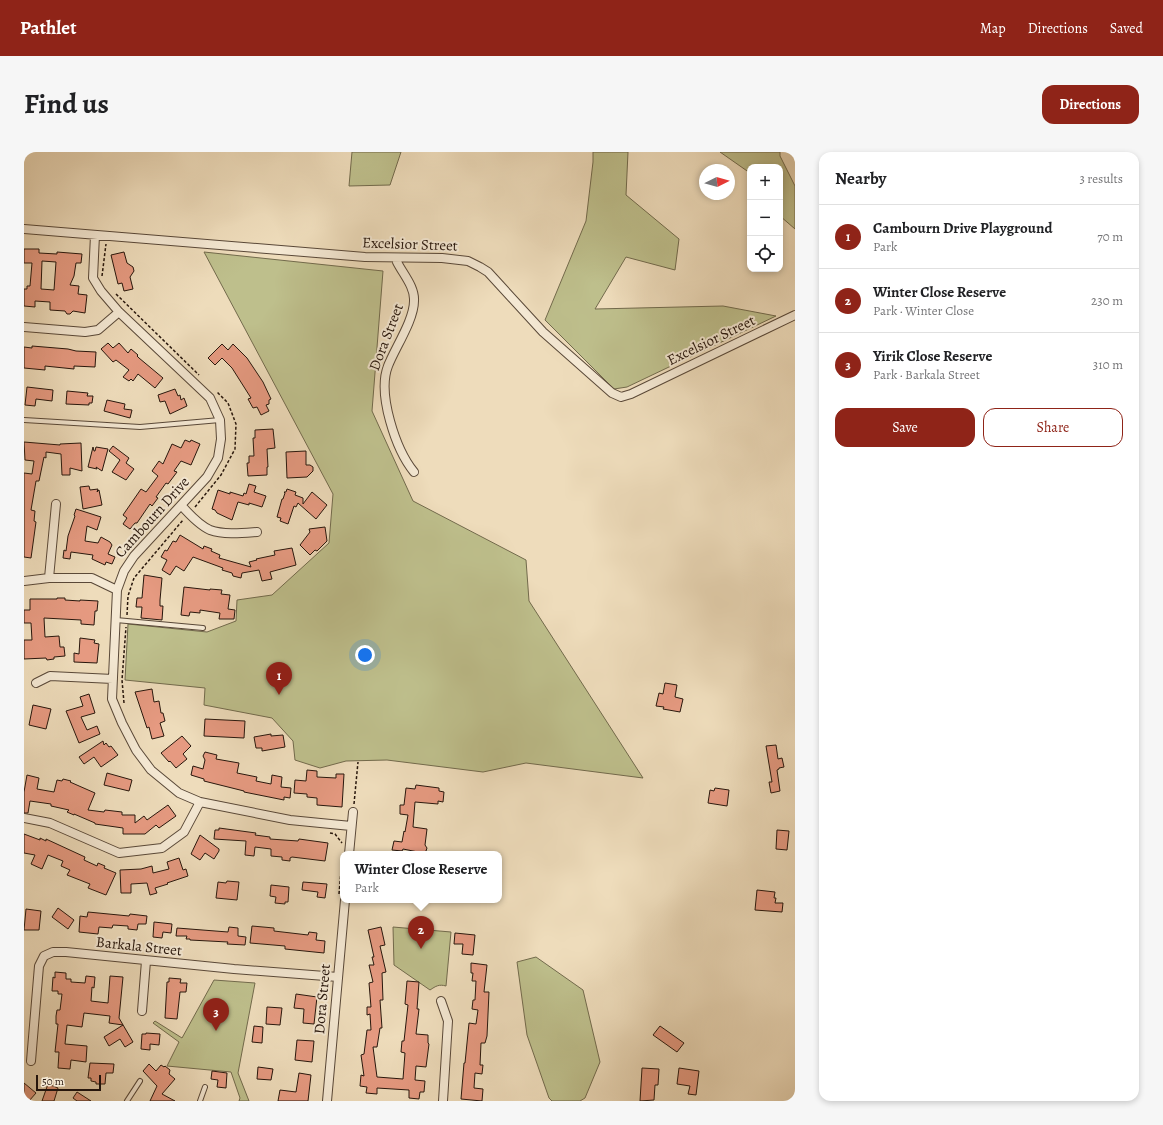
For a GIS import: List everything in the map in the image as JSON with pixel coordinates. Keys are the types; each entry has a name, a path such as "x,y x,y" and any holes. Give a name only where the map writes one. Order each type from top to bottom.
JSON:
{"street":[{"name":"Excelsior Street","path":"24,229 365,257 442,258 468,261 488,272 543,332 612,394 621,397 631,394 795,315"},
{"name":"Cambourn Drive","path":"95,235 93,278 101,291 119,312 210,398 220,420 221,439 218,458 207,477 134,556 124,571 117,590 112,698 122,723 136,750 151,770 179,793 200,802 290,820 351,826"},
{"name":"Dora Street","path":"397,258 397,262 413,292 414,301 411,315 388,367 384,382 394,434 406,463 414,472"},
{"path":"24,327 85,332 98,330 119,312"},
{"path":"49,578 56,504"},
{"path":"181,505 189,514 210,529 239,533 257,532"},
{"path":"24,581 49,578 92,578 117,590"},
{"path":"36,683 50,676 113,679"},
{"path":"24,818 50,823 119,852 162,848 184,832 200,802"},
{"path":"349,851 353,812"},
{"name":"Dora Street","path":"327,1101 345,903"},
{"name":"Barkala Street","path":"30,1061 39,966 44,956 53,952 66,952 234,970 338,977"},
{"path":"142,1011 146,961"},
{"path":"441,1001 448,1020 443,1101"}],"lane":[{"path":"24,420 140,427 220,420"},
{"path":"115,620 203,628"},
{"path":"127,1101 140,1081"},
{"path":"200,1101 205,1087"}],"path":[{"path":"126,708 123,702 122,680 128,596 134,578 189,514"},
{"path":"353,812 358,762"}],"green space":[{"path":"352,152 401,152 390,185 349,186"},
{"path":"593,152 628,152 626,195 679,239 675,270 626,257 595,309 723,306 776,316 627,387 614,389 545,320 586,221"},
{"path":"720,152 780,152 780,156 795,186 795,229 783,219 783,164 747,164 747,171"},
{"path":"204,252 383,271 372,411 413,501 526,560 529,601 643,778 526,763 483,772 387,760 346,761 320,768 295,760 293,741 272,718 204,705 205,688 125,680 128,624 207,632 236,621 237,600 272,595 329,543 333,494"},
{"path":"393,927 451,932 446,986 441,985 430,990 394,965"},
{"path":"536,957 583,990 600,1062 585,1098 580,1101 552,1101 549,1098 527,1035 517,962"},
{"path":"214,980 255,983 238,1073 249,1101 239,1101 240,1098 231,1072 167,1066 179,1042 153,1023 155,1021 182,1038"}],"building":[{"path":"24,249 39,249 39,253 57,254 57,252 82,254 81,263 76,263 74,276 70,285 79,286 78,294 87,295 85,313 73,311 70,314 67,314 65,311 50,310 50,302 35,301 35,307 24,306 24,289 27,289 27,286 30,286 32,263 24,263","holes":["42,261 56,262 54,290 41,289"]},
{"path":"124,252 127,263 133,267 134,271 130,277 133,289 124,291 122,283 118,284 111,255"},
{"path":"108,343 113,348 119,343 128,353 131,349 138,355 137,356 139,358 163,378 155,388 138,374 133,381 131,379 129,381 123,377 129,370 116,360 113,362 101,349"},
{"path":"222,344 228,350 233,344 247,358 263,382 271,399 269,400 269,404 266,405 269,411 261,415 257,407 253,408 248,399 251,398 232,368 222,358 215,365 208,358"},
{"path":"32,346 96,352 95,367 74,366 74,369 45,366 45,370 24,368 24,347 32,348"},
{"path":"27,387 53,390 52,401 36,399 35,406 25,405"},
{"path":"175,389 178,396 180,395 181,400 184,398 187,406 170,414 165,401 160,402 158,395"},
{"path":"67,391 88,393 87,396 93,396 92,403 89,403 89,405 66,404"},
{"path":"107,400 125,404 124,409 132,410 130,418 104,411"},
{"path":"273,429 275,448 267,449 267,475 248,476 247,463 249,463 249,456 254,456 253,438 255,438 255,430"},
{"path":"185,440 190,442 191,440 200,444 191,465 181,461 174,471 177,472 168,484 166,483 156,497 158,498 152,506 150,504 137,523 135,523 130,529 123,524 127,518 123,515 141,489 146,492 158,476 152,471 159,461 163,464 172,444 181,448"},
{"path":"24,442 60,445 81,443 82,471 70,468 70,475 62,475 61,454 46,452 46,458 44,457 39,481 36,481 31,510 35,511 34,521 36,522 31,558 24,557 24,473 32,474 34,461 25,460"},
{"path":"113,446 129,458 126,463 134,469 126,480 112,472 120,460 109,451"},
{"path":"93,447 94,451 96,447 108,449 102,471 96,467 97,469 88,467"},
{"path":"306,451 306,465 313,467 313,471 307,477 287,478 286,452"},
{"path":"249,484 256,486 254,492 266,496 262,507 249,503 249,505 238,502 232,520 212,509 218,490 243,496 244,493 246,494"},
{"path":"89,486 90,490 98,489 97,492 99,490 102,505 83,509 80,487"},
{"path":"287,489 296,492 295,495 303,498 303,504 312,492 327,505 316,519 298,503 296,507 294,506 288,524 280,521 281,518 277,517 285,493 284,492 286,492"},
{"path":"76,509 101,517 97,530 87,526 85,541 98,543 101,537 110,542 112,545 108,554 115,557 112,564 106,562 105,565 92,559 93,555 71,552 70,559 63,558"},
{"path":"325,527 327,541 317,551 315,550 310,555 300,545 310,532 309,529"},
{"path":"180,535 203,549 204,546 212,549 211,551 220,555 219,558 251,567 249,562 275,555 274,551 292,548 296,565 270,572 272,579 262,581 259,570 242,573 241,578 233,576 232,573 222,570 223,568 193,557 184,571 176,566 170,575 162,570 167,560 161,557 173,541 176,542"},
{"path":"144,575 162,578 160,606 163,606 162,620 141,618 142,607 136,607 137,598 142,598"},
{"path":"184,587 222,590 221,594 230,595 228,609 235,610 234,619 219,619 220,613 200,610 200,613 190,612 189,616 181,615"},
{"path":"65,598 65,600 98,601 97,611 95,611 94,625 81,624 81,620 44,618 45,637 59,636 60,647 64,647 65,656 54,657 54,659 47,660 46,658 24,659 24,640 32,640 31,623 24,623 24,610 30,610 30,599"},
{"path":"80,638 95,640 94,643 99,644 97,663 74,662 74,653 79,654"},
{"path":"665,683 677,685 675,697 683,699 680,712 663,709 664,707 656,706 659,693 663,694"},
{"path":"152,689 154,702 159,701 161,713 163,713 165,721 160,723 164,736 152,739 149,727 147,728 135,692"},
{"path":"89,694 95,713 81,717 87,730 97,726 100,734 79,743 66,711 83,706 80,697"},
{"path":"33,705 51,709 46,729 29,725"},
{"path":"205,719 245,721 244,738 204,736"},
{"path":"271,734 271,736 283,735 285,747 262,751 262,748 256,748 254,737"},
{"path":"182,736 191,746 183,754 187,759 176,768 161,753"},
{"path":"103,741 104,745 106,743 109,747 111,746 118,755 101,767 94,757 84,764 79,757"},
{"path":"776,745 778,759 782,758 784,767 777,770 780,791 771,793 769,782 772,782 766,746"},
{"path":"205,752 217,755 216,759 239,763 237,773 257,777 256,781 271,784 272,775 282,777 281,787 291,788 290,798 284,797 284,800 244,792 204,781 204,779 191,775 193,766 203,769 205,760 203,756"},
{"path":"307,770 317,771 317,777 336,778 336,774 344,774 342,807 317,805 317,798 307,797 307,794 294,793 295,780 306,781"},
{"path":"107,773 132,780 129,791 104,785"},
{"path":"27,775 39,778 37,789 54,792 57,780 62,781 63,779 71,781 70,782 95,793 88,810 104,812 105,810 122,812 122,815 135,815 135,823 144,816 147,820 168,805 176,816 159,828 156,825 145,834 123,834 123,828 95,824 67,812 69,810 51,806 51,804 30,801 28,813 24,813 24,792"},
{"path":"416,785 439,788 439,791 444,792 443,802 438,801 438,804 415,802 413,827 427,829 425,845 427,848 426,851 403,849 402,851 392,850 394,841 402,842 404,831 405,832 408,815 400,814 400,805 404,805 406,788 415,789"},
{"path":"715,788 729,790 727,806 708,803 710,790 714,791"},
{"path":"219,828 256,833 255,835 270,837 270,839 298,841 299,839 328,843 325,861 292,857 290,858 290,861 282,860 282,857 271,856 271,849 255,847 254,856 245,855 246,841 214,839 215,830 219,830"},
{"path":"777,830 789,831 787,850 776,849"},
{"path":"24,834 40,840 40,838 46,841 46,839 85,857 84,860 97,866 98,863 105,866 104,868 116,873 106,895 88,888 90,884 67,875 70,870 61,866 63,861 48,855 42,869 31,864 35,855 24,853"},
{"path":"200,835 219,849 214,859 205,853 200,860 191,854"},
{"path":"179,858 183,870 186,869 188,876 155,888 157,893 150,895 147,883 131,884 131,893 121,893 120,870 141,869 152,866 153,873 169,869 167,862"},
{"path":"227,881 239,882 237,900 216,898 218,882 226,883"},
{"path":"303,882 327,884 325,898 317,897 318,892 302,890"},
{"path":"271,885 289,887 288,902 285,902 285,904 275,903 276,897 270,896"},
{"path":"757,890 775,892 775,903 783,903 782,912 755,910"},
{"path":"58,908 74,920 68,929 52,917"},
{"path":"26,909 41,911 39,930 24,930"},
{"path":"88,912 129,916 130,914 147,916 146,924 138,924 137,930 128,929 128,926 113,925 112,928 99,927 98,934 79,932 80,916 87,917"},
{"path":"154,922 172,924 171,933 163,932 162,938 153,937"},
{"path":"252,926 274,928 274,931 308,935 309,932 317,933 316,940 325,941 324,953 285,949 285,946 250,943"},
{"path":"229,927 238,928 238,936 246,937 245,945 227,944 228,942 190,940 186,939 187,936 176,936 177,928 228,932"},
{"path":"381,927 385,945 380,946 386,972 382,973 383,1000 380,1000 382,1028 380,1028 377,1047 373,1047 377,1077 403,1079 405,1053 401,1052 402,1041 404,1041 408,1005 405,1004 407,981 419,982 417,1009 419,1009 416,1034 428,1035 429,1044 426,1067 416,1066 415,1080 425,1081 424,1092 420,1092 419,1099 409,1098 409,1090 377,1088 377,1094 366,1093 367,1087 360,1086 361,1075 364,1076 361,1055 364,1054 367,1030 371,1030 370,1014 367,1015 367,1007 371,1007 369,983 373,982 369,965 374,965 372,957 374,957 368,930"},
{"path":"455,933 475,935 473,955 462,954 463,944 454,944"},
{"path":"471,963 487,965 484,992 489,992 487,1036 485,1043 481,1043 480,1065 483,1065 482,1074 475,1073 474,1088 483,1089 482,1101 461,1099 469,1023 476,1024 478,1010 472,1009 473,1000 475,1000 476,981 472,981 473,973 471,973"},
{"path":"55,972 66,973 66,979 71,979 71,982 85,983 86,976 95,977 94,988 92,987 91,1001 108,1003 110,976 123,977 119,1018 133,1042 125,1047 120,1039 109,1046 104,1037 123,1025 109,1023 110,1016 84,1013 82,1027 67,1025 65,1044 87,1046 86,1062 71,1060 70,1069 58,1068 59,1052 55,1052 58,1024 56,1024 56,1016 57,1010 60,1010 62,994 58,994 58,991 52,991"},
{"path":"169,978 181,979 180,983 187,983 186,992 180,992 177,1019 165,1018 167,982 169,982"},
{"path":"296,994 317,997 314,1024 303,1023 304,1009 294,1008"},
{"path":"267,1007 282,1008 280,1025 266,1024"},
{"path":"254,1026 263,1027 262,1043 252,1042"},
{"path":"660,1026 684,1043 677,1052 653,1035"},
{"path":"142,1034 160,1034 159,1045 150,1044 150,1050 141,1049"},
{"path":"297,1040 314,1041 312,1062 295,1060"},
{"path":"90,1063 114,1064 113,1073 106,1073 105,1084 96,1084 96,1082 91,1081 91,1078 88,1078"},
{"path":"149,1064 156,1071 161,1065 170,1070 169,1074 175,1079 162,1094 175,1101 150,1101 157,1086 143,1071"},
{"path":"258,1067 273,1069 271,1080 257,1079"},
{"path":"642,1068 659,1069 658,1085 655,1085 654,1100 640,1101"},
{"path":"679,1068 699,1071 696,1095 688,1094 690,1086 677,1084"},
{"path":"212,1071 227,1073 226,1088 217,1087 218,1080 211,1079"},
{"path":"299,1073 311,1075 308,1101 278,1101 280,1090 296,1092"},
{"path":"24,1083 36,1093 29,1101 24,1101"},
{"path":"48,1084 58,1088 54,1101 42,1101"},
{"path":"77,1092 91,1101 77,1101 73,1098"}],"place":[{"name":"Cambourn Drive Playground","path":"279,695"},
{"name":"Winter Close Reserve","path":"421,949"},
{"name":"Yirik Close Reserve","path":"216,1031"}]}
